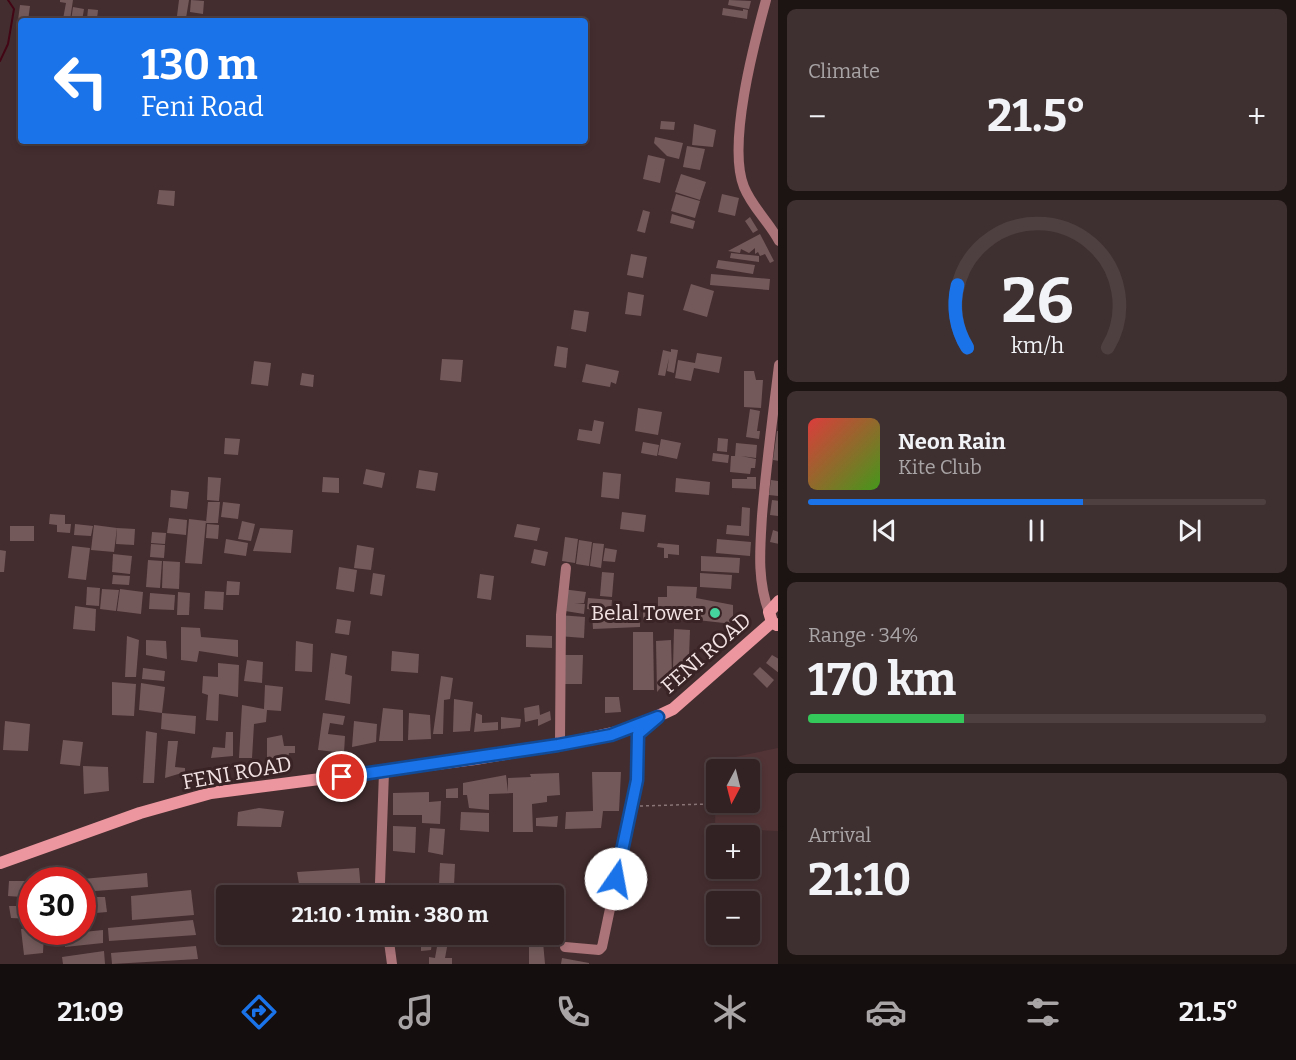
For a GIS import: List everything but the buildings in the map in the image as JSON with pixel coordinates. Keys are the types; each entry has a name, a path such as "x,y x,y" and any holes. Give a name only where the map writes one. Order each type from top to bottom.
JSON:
{"main road":[{"name":"FENI ROAD","path":"0,861 140,813 211,793 384,772 611,735 673,709 698,688 775,611"},
{"path":"0,861 117,815 212,788 449,759 621,727 661,711 695,685 775,611"}],"street":[{"path":"766,0 758,28 739,133 739,165 743,186 775,230 778,242"},
{"path":"775,611 761,586 760,559 764,493 778,365"},
{"path":"560,740 561,615 566,568"},
{"path":"565,947 599,951 603,947 637,780 638,734 658,717"},
{"path":"380,885 384,772"},
{"path":"389,945 392,964"}],"path":[{"path":"631,806 706,804"}],"shaded area":[{"path":"778,748 778,831 760,830 760,825 715,825 715,813 760,813 760,759 726,759"}],"waterway":[{"path":"0,61 8,44 14,9 8,0"}],"place":[{"name":"Belal Tower","path":"715,613"}],"route":[{"path":"342,777 475,759 611,735 658,717 638,734 637,780 616,879"}]}
